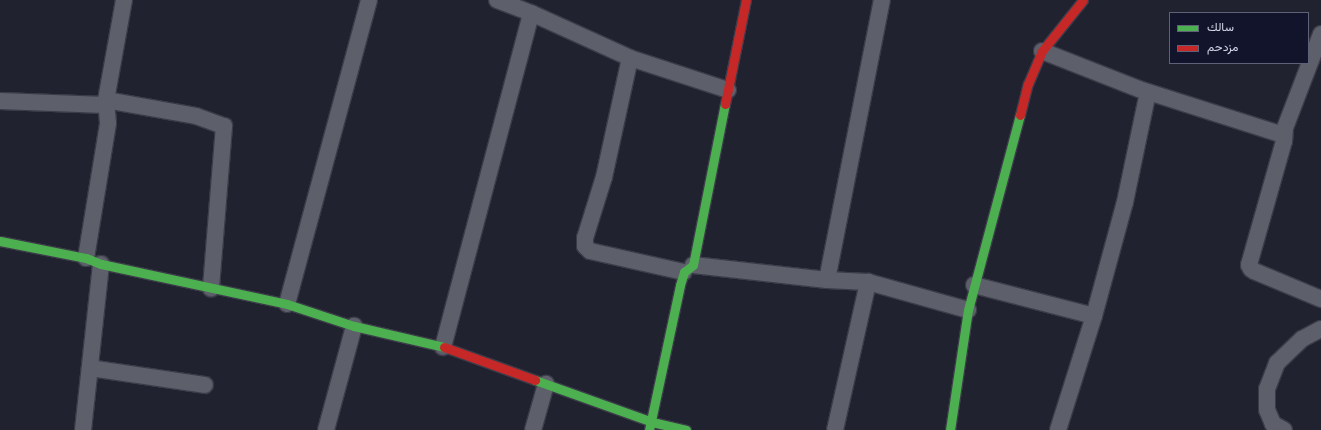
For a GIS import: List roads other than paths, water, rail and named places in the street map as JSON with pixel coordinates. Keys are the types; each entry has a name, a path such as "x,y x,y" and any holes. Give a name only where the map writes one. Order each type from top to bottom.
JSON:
{"street":[{"path":"86,258 108,123 106,102 124,0"},
{"path":"287,304 369,0"},
{"path":"497,0 532,13 630,58 728,90"},
{"path":"650,426 689,269 746,0"},
{"path":"827,280 882,0"},
{"path":"950,430 968,310 1028,84 1042,51 1081,0"},
{"path":"443,348 532,13"},
{"path":"1321,34 1283,135 1284,141 1249,264 1254,271 1321,299"},
{"path":"1042,51 1148,92 1283,135"},
{"path":"630,58 604,177 585,238 586,246 590,252 689,269 868,282 968,310"},
{"path":"1058,430 1094,316 1125,202 1148,92"},
{"path":"0,101 106,102 196,116 224,126 211,288"},
{"path":"0,241 86,258 101,264 287,304 354,326 443,348 546,384 650,426 686,430"},
{"path":"83,430 101,264"},
{"path":"835,430 868,282"},
{"path":"974,285 1094,316"},
{"path":"326,430 354,326"},
{"path":"1284,430 1273,424 1267,410 1267,389 1277,363 1302,339 1321,328"},
{"path":"90,368 205,385"},
{"path":"533,430 546,384"}]}
